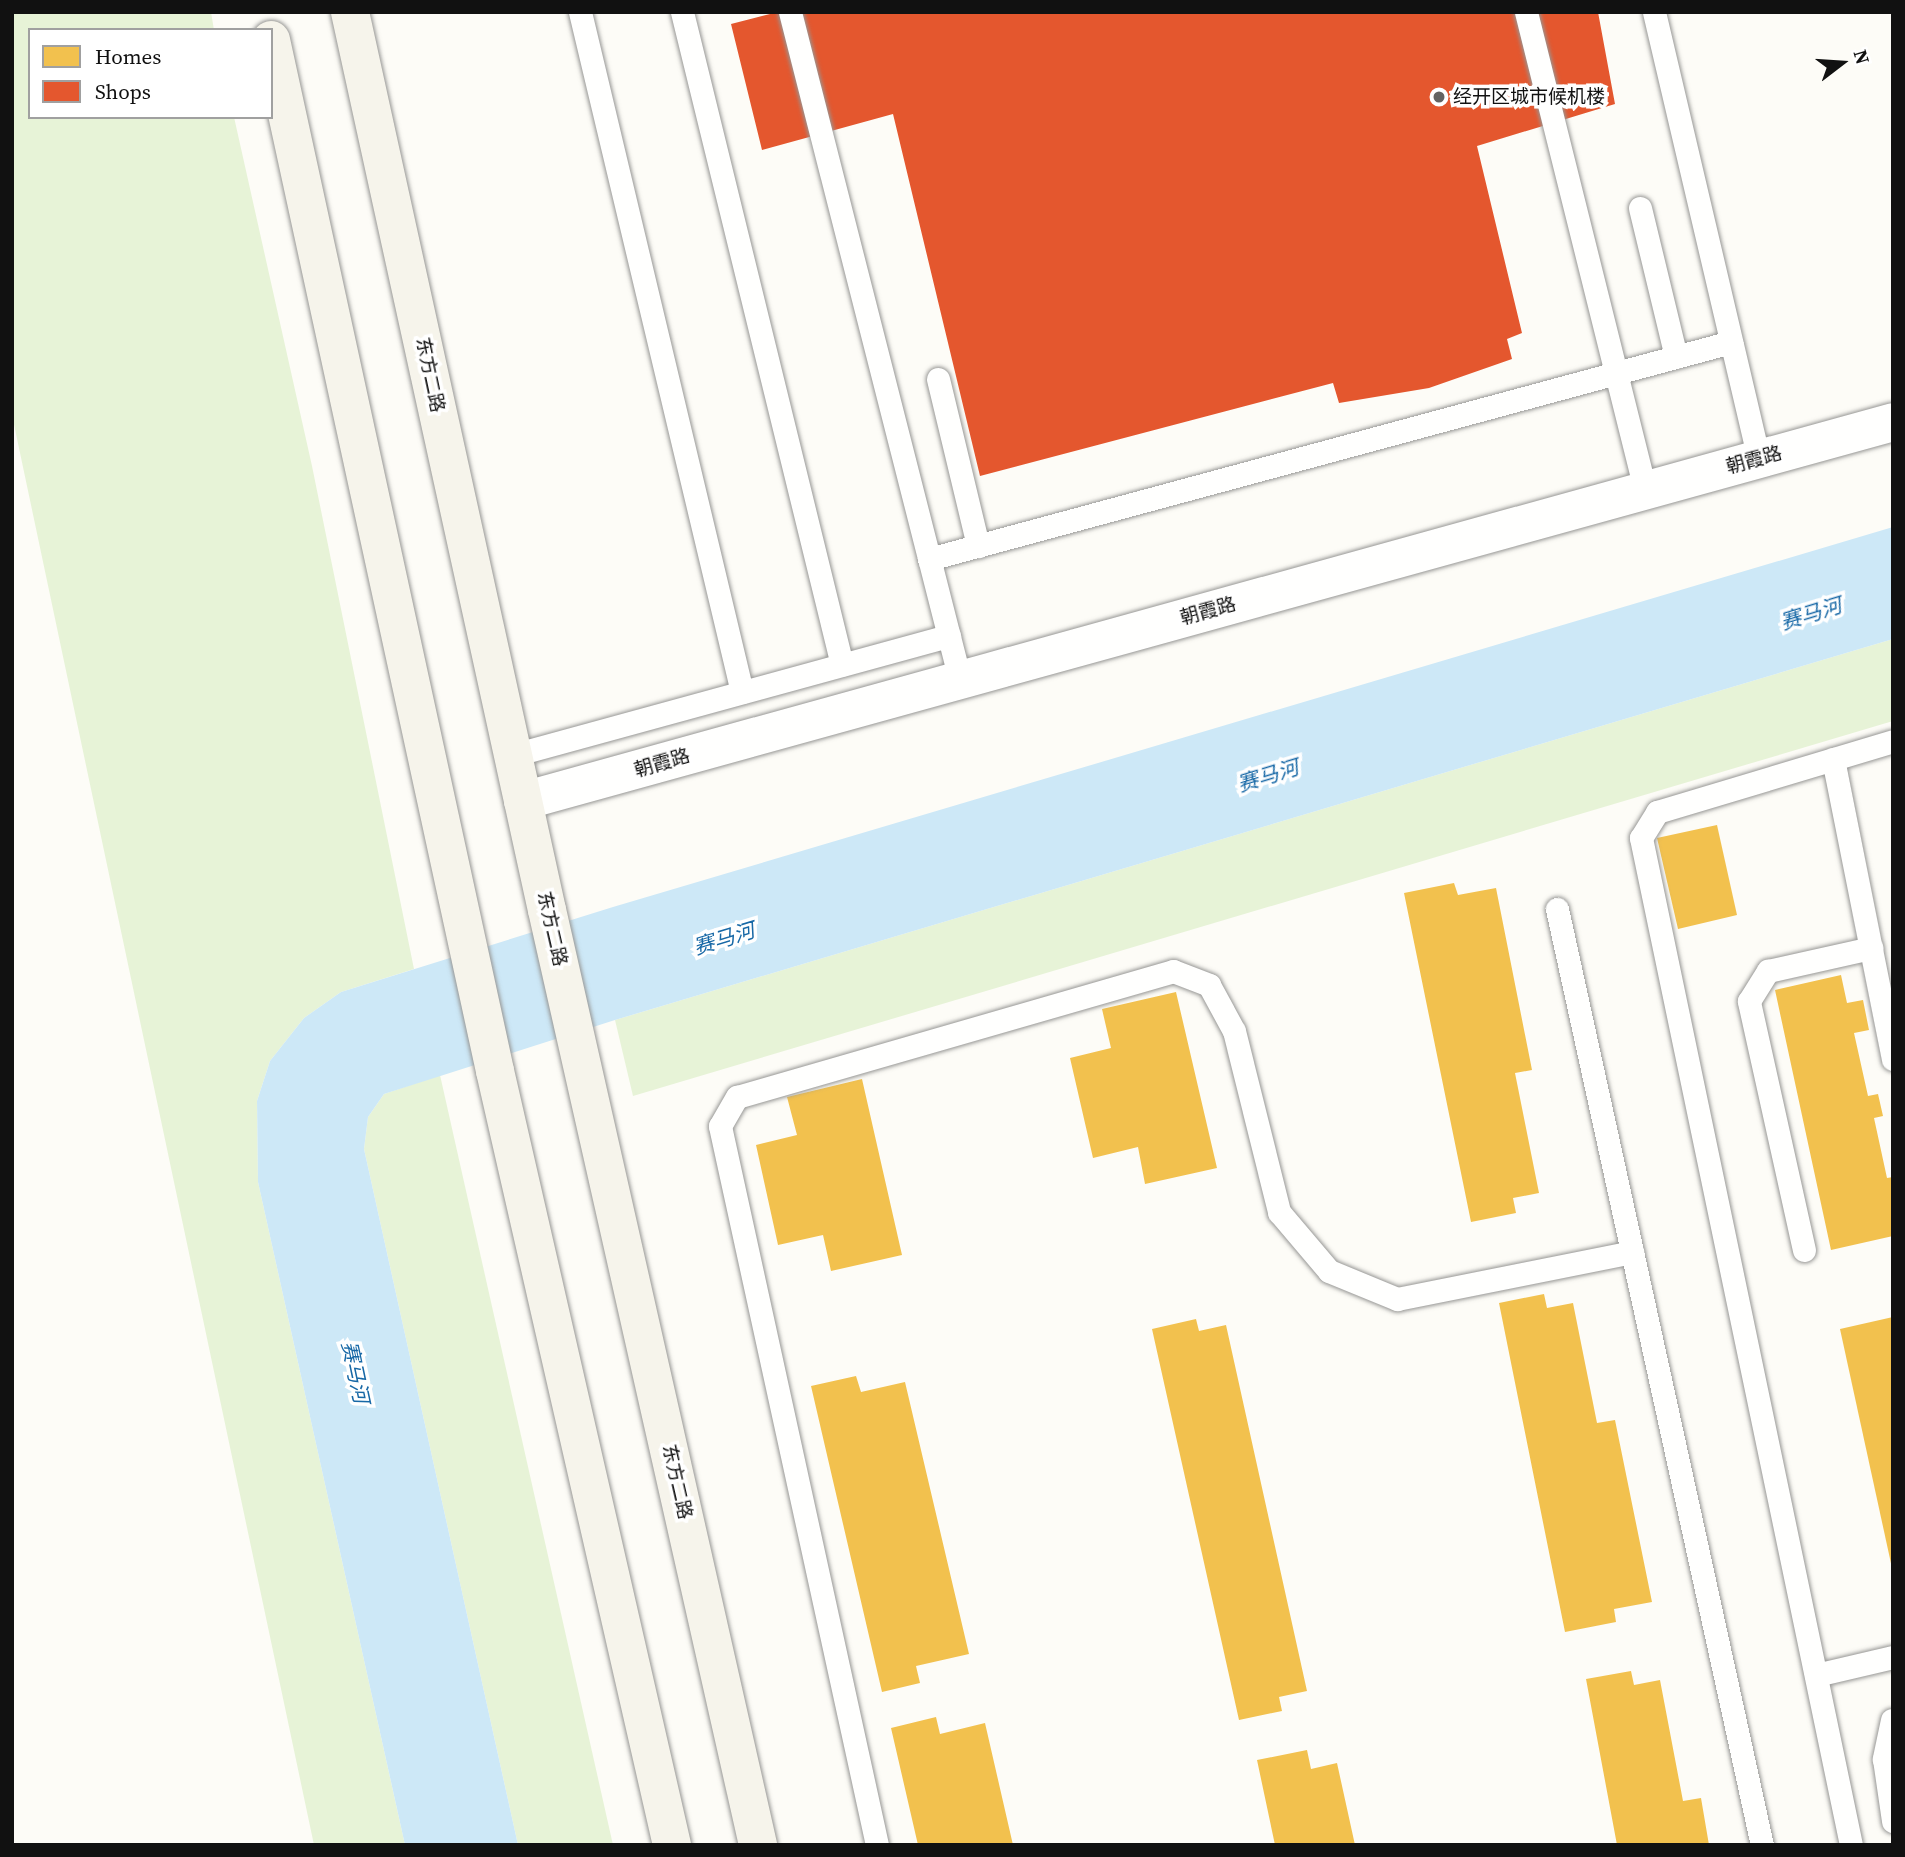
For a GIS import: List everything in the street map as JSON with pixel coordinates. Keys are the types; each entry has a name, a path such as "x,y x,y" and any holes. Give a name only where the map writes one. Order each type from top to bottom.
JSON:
{"main road":[{"name":"东方二路","path":"350,12 547,910 758,1845"},
{"path":"273,49 495,1071 672,1845"}],"street":[{"name":"朝霞路","path":"523,801 1893,422"}],"lane":[{"path":"580,12 743,692"},
{"path":"682,12 842,665"},
{"path":"790,12 960,680"},
{"path":"1526,12 1644,490"},
{"path":"1654,12 1759,458"},
{"path":"1640,208 1676,357"},
{"path":"929,559 1731,342"},
{"path":"938,379 978,546"},
{"path":"513,755 948,636"},
{"path":"1851,1845 1641,838 1657,812 1893,741"},
{"path":"1833,759 1893,1059"},
{"path":"1557,909 1762,1845"},
{"path":"1804,1250 1749,1000 1768,971 1871,948"},
{"path":"877,1845 720,1126 737,1097 1173,971 1209,985 1234,1031 1279,1212 1329,1271 1397,1299 1632,1252"},
{"path":"1816,1675 1893,1657"},
{"path":"1892,1720 1884,1759 1893,1821"}],"green space":[{"path":"12,12 211,12 214,28 28,28 28,119 234,119 312,466 414,969 341,992 304,1018 270,1061 257,1101 258,1182 405,1845 314,1845 12,415"},
{"path":"1893,639 1893,721 633,1096 615,1020"},
{"path":"440,1075 613,1845 518,1845 364,1149 368,1117 384,1094"}],"water":[{"name":"赛马河","path":"1893,527 1893,639 615,1020 384,1094 368,1117 364,1149 518,1845 405,1845 258,1182 257,1101 270,1061 304,1018 341,992 613,907"}],"building: Homes":[{"path":"1717,825 1737,915 1678,929 1657,838"},
{"path":"1454,883 1458,895 1496,888 1532,1070 1515,1073 1539,1193 1513,1198 1516,1213 1471,1222 1404,893"},
{"path":"1841,975 1847,1003 1863,1000 1869,1030 1854,1033 1868,1096 1878,1094 1883,1116 1874,1118 1887,1178 1893,1177 1893,1236 1831,1250 1775,990"},
{"path":"1176,992 1217,1168 1145,1184 1138,1147 1093,1158 1070,1058 1111,1048 1102,1009"},
{"path":"862,1079 902,1255 831,1271 823,1235 778,1245 756,1145 797,1135 787,1097"},
{"path":"1544,1294 1547,1308 1573,1303 1597,1423 1615,1420 1652,1602 1614,1609 1616,1622 1565,1632 1499,1303"},
{"path":"1893,1317 1893,1567 1892,1568 1840,1329"},
{"path":"1196,1319 1199,1331 1226,1325 1307,1691 1279,1697 1282,1711 1239,1720 1152,1329"},
{"path":"856,1376 861,1392 905,1382 969,1654 916,1666 920,1683 882,1692 811,1386"},
{"path":"1631,1671 1634,1685 1660,1680 1683,1801 1701,1798 1709,1845 1617,1845 1586,1679"},
{"path":"936,1717 940,1734 985,1723 1013,1845 918,1845 891,1728"},
{"path":"1307,1750 1311,1769 1337,1763 1355,1845 1275,1845 1257,1760"}],"building: Shops":[{"path":"778,12 1598,12 1615,104 1477,146 1522,333 1507,339 1512,359 1429,388 1339,403 1333,383 980,476 893,114 762,150 731,24"}],"place":[{"name":"经开区城市候机楼","path":"1439,97"}]}
